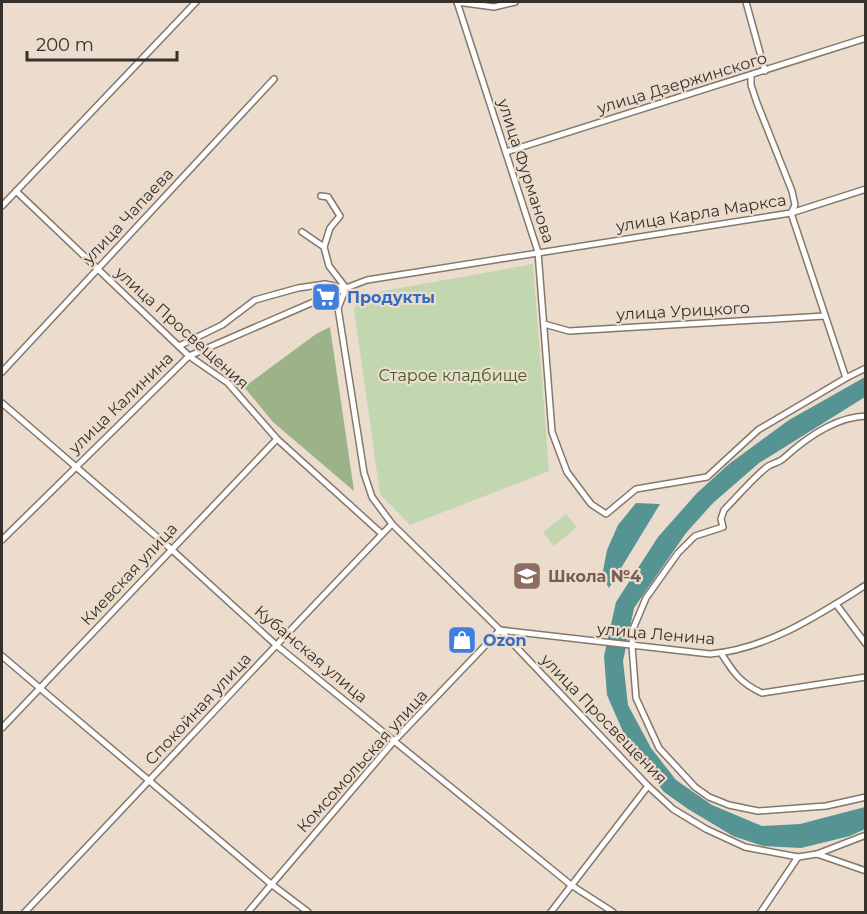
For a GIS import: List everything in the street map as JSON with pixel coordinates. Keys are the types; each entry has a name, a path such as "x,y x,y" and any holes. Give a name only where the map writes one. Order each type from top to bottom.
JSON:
{"street":[{"path":"2,206 196,2"},
{"path":"457,2 494,7 515,2"},
{"name":"улица Фурманова","path":"457,2 538,252 552,432 567,472 591,504 606,514 636,489 708,477 758,430 846,378"},
{"path":"746,2 765,71"},
{"name":"улица Дзержинского","path":"506,152 866,38"},
{"path":"750,75 757,103 792,191 795,205 791,213 846,378 866,368"},
{"name":"улица Чапаева","path":"2,372 274,79"},
{"name":"улица Карла Маркса","path":"346,288 367,280 791,213 866,189"},
{"name":"улица Просвещения","path":"16,191 189,356 228,383 277,439 382,534"},
{"path":"321,196 327,197 340,216 330,228 324,247 329,266 346,288"},
{"path":"302,231 324,247"},
{"path":"179,346 222,325 255,300 325,284 346,288"},
{"name":"улица Просвещения","path":"346,288 338,308 364,472 372,497 392,524 500,630 648,786 673,809 706,829 745,847 798,857 817,854 866,872"},
{"name":"улица Калинина","path":"2,540 189,356 346,288"},
{"name":"улица Урицкого","path":"544,324 570,331 825,316"},
{"name":"Кубанская улица","path":"2,403 171,549 275,644 571,885 613,912"},
{"path":"866,417 850,417 791,450 782,460 769,466 724,510 721,519 723,527 695,536 678,553 646,598 633,629 632,646 636,698 659,748 695,787 709,797 729,805 758,811 826,806 866,797"},
{"name":"Киевская улица","path":"2,728 277,439"},
{"name":"Спокойная улица","path":"25,912 150,781 275,644 392,524"},
{"name":"улица Ленина","path":"500,630 632,646 710,654 721,653 790,631 866,585"},
{"path":"836,604 866,644"},
{"name":"Комсомольская улица","path":"248,912 394,741 500,630"},
{"path":"721,653 734,673 748,687 762,693 866,677"},
{"path":"2,656 271,884 309,912"},
{"path":"551,912 648,786"},
{"path":"817,854 866,835"},
{"path":"761,912 798,857"}],"green space":[{"name":"Старое кладбище","path":"533,264 549,471 410,525 380,494 354,309 361,295"},
{"path":"330,327 354,491 273,422 244,387 316,334"},
{"path":"566,514 577,527 554,546 543,532"}],"water":[{"path":"865,377 865,397 759,463 713,503 686,533 634,608 623,661 628,705 651,748 676,780 712,805 762,826 800,824 865,807 865,829 850,836 801,848 763,846 733,836 664,792 630,748 607,695 604,656 616,602 658,537 697,493 729,464 789,420"},
{"path":"636,503 660,504 609,588 602,576 607,550 618,525"}],"place":[{"name":"Продукты","path":"326,297"},
{"name":"Школа №4","path":"527,576"},
{"name":"Ozon","path":"462,640"}]}
